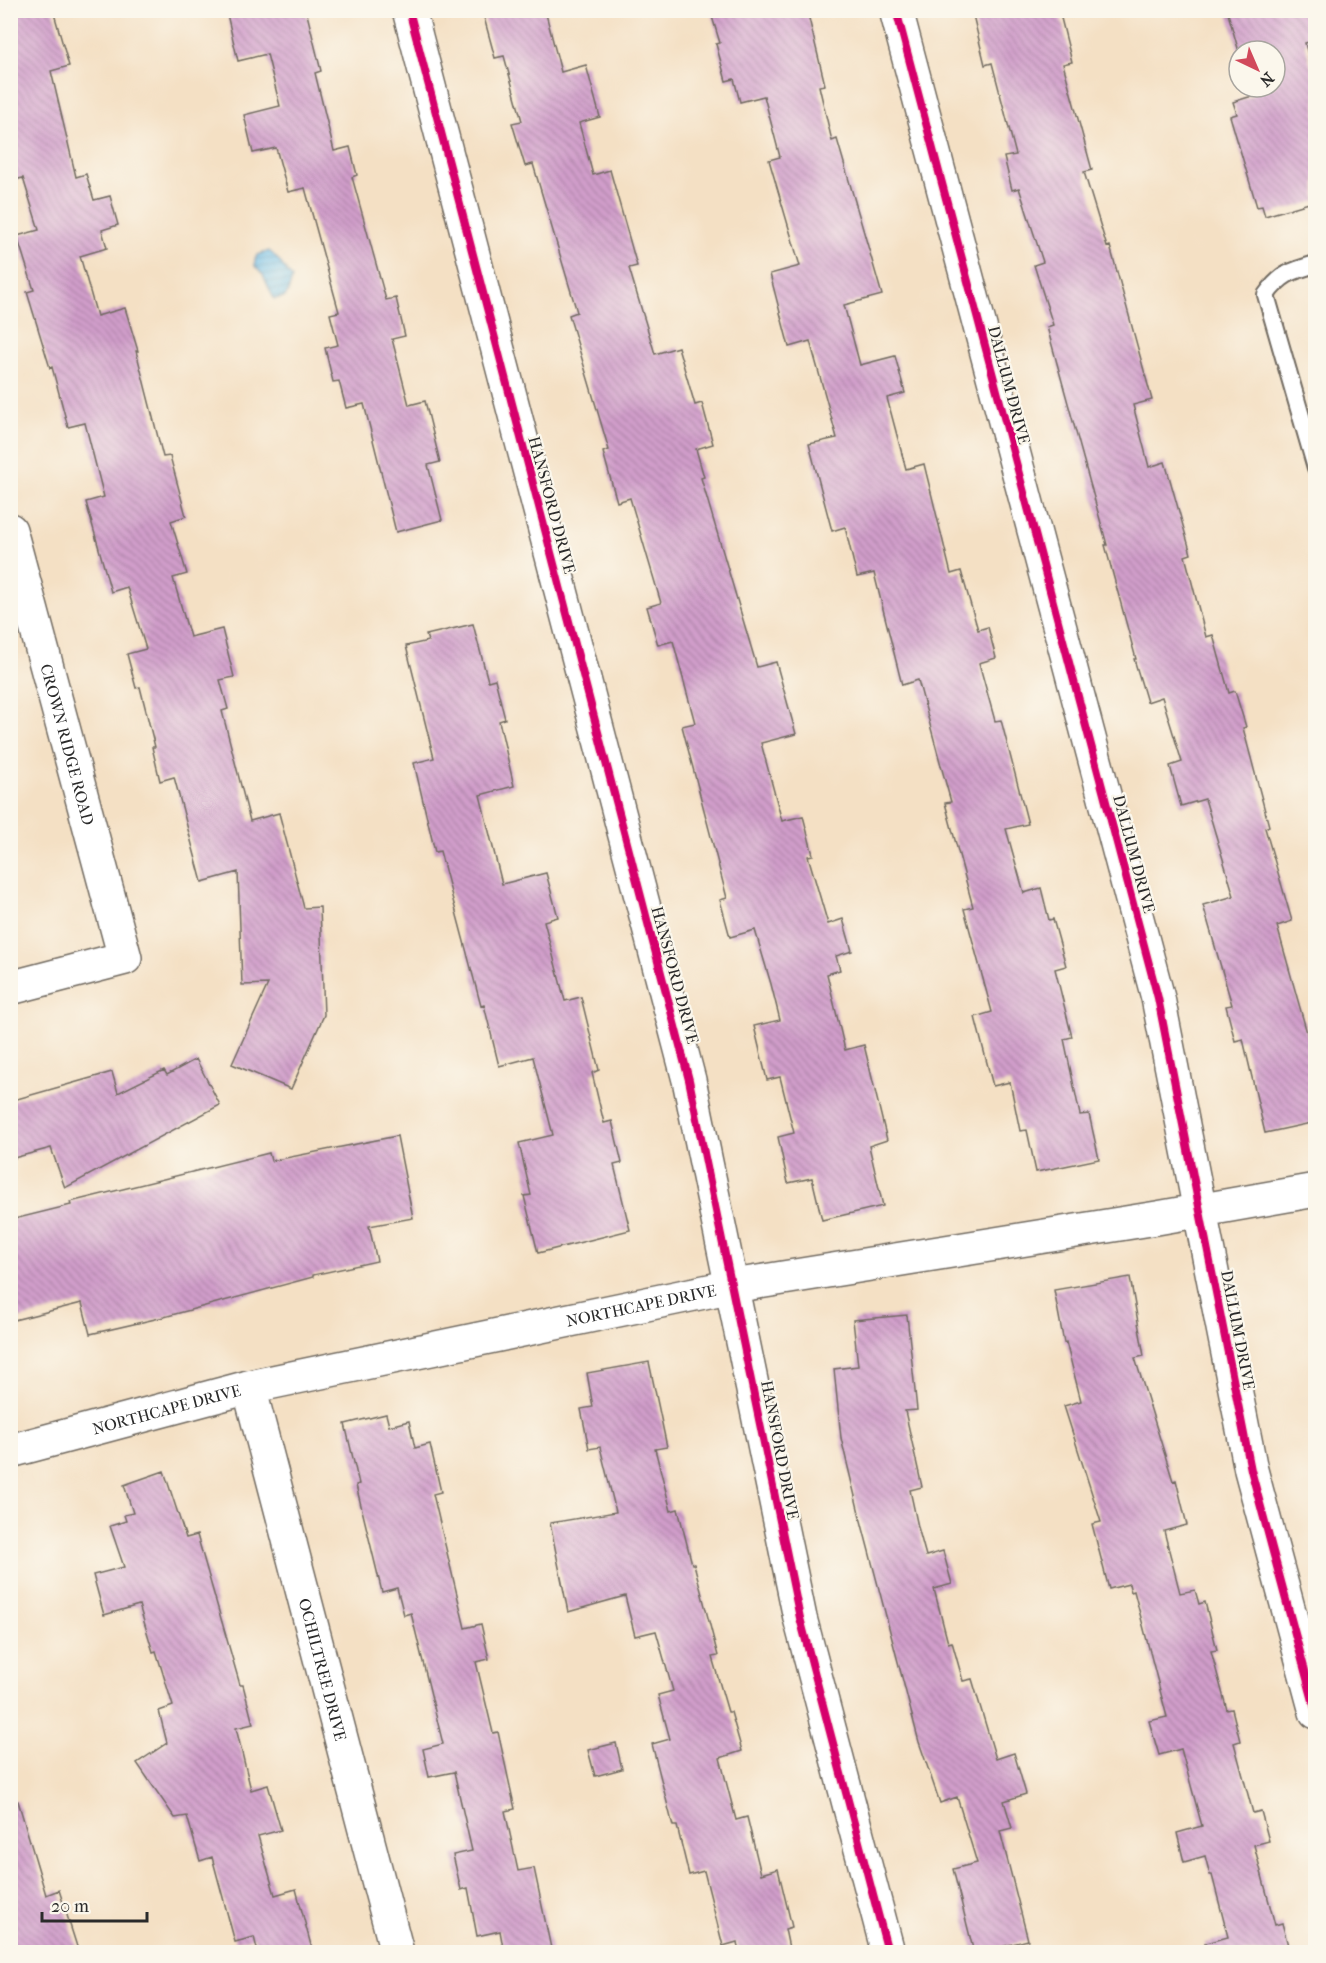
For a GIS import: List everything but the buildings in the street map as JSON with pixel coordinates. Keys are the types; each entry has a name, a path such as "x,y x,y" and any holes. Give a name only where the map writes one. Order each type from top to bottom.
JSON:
{"street":[{"name":"HANSFORD DRIVE","path":"408,10 689,1080 800,1618 888,1953"},
{"name":"DALLUM DRIVE","path":"896,10 1158,998 1251,1470 1316,1712"},
{"name":"CROWN RIDGE ROAD","path":"10,530 125,958 10,988"},
{"name":"NORTHCAPE DRIVE","path":"10,1451 249,1387 733,1286 1200,1211 1316,1190"},
{"name":"OCHILTREE DRIVE","path":"249,1387 397,1953"}],"lane":[{"path":"1316,264 1288,272 1274,284 1266,295 1316,468"}],"water":[{"path":"269,251 292,278 285,297 274,299 263,275 255,266 257,255"}],"cycle path":[{"path":"409,10 689,1080 800,1618 888,1952"},
{"path":"896,10 1158,998 1251,1470 1316,1712"}]}
